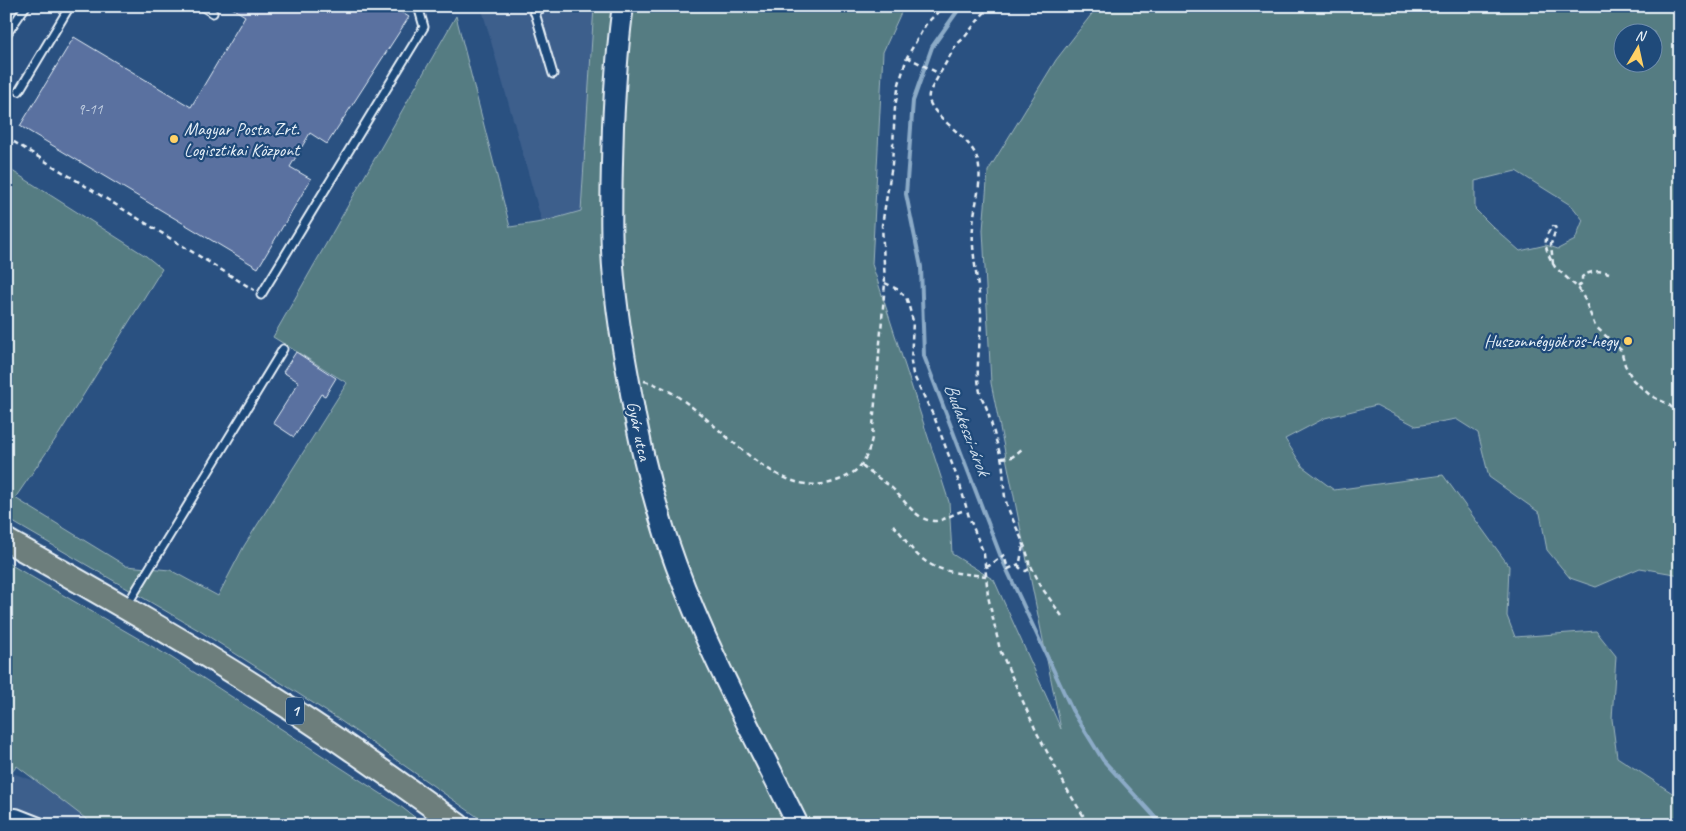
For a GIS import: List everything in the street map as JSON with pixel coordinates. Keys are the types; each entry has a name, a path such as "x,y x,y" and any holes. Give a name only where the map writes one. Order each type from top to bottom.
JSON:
{"main road":[{"name":"Gyár utca","path":"623,6 614,105 611,208 612,251 621,337 644,457 675,563 695,616 717,665 798,825"},
{"name":"1","path":"6,540 125,608 278,700 458,825"}],"street":[{"path":"6,817 16,816 39,825"}],"lane":[{"path":"6,35 26,6"},
{"path":"19,91 70,6"},
{"path":"202,6 213,13"},
{"path":"262,295 424,27 418,6"},
{"path":"546,6 534,9 553,74"},
{"path":"125,608 283,349"}],"path":[{"path":"628,380 657,384 670,391 760,464 784,478 800,483 817,485 834,482 849,476 862,466 868,454 872,438 885,283 882,225 892,165 895,107 899,84 907,58 926,24 944,6"},
{"path":"992,6 956,45 928,95 930,105 939,116 963,136 974,149 978,161 980,175 973,226 981,320 978,380 980,395 986,407 1001,458 1006,502 1030,565 1042,588 1064,619"},
{"path":"907,58 940,74"},
{"path":"6,137 262,295"},
{"path":"1553,264 1551,244 1556,229 1553,226 1547,234 1545,244 1553,264 1578,288 1595,326 1621,350 1625,365 1633,380 1651,396 1668,404 1680,415"},
{"path":"1578,288 1582,283 1582,277 1586,273 1609,273"},
{"path":"885,283 898,289 906,297 908,303 913,321 911,362 913,374 935,418 960,485 966,510 982,547 986,567 988,596 1000,650 1037,733 1088,825"},
{"path":"1001,458 1012,457 1022,449"},
{"path":"862,466 872,475 888,484 911,509 926,519 939,520 966,510"},
{"path":"893,525 912,550 931,566 943,570 986,576"},
{"path":"1023,546 1019,567 1024,571 1029,569 1030,565"},
{"path":"986,567 1004,555 1008,569 1020,563"}],"shaded area":[{"path":"481,6 594,6 581,211 542,222"},
{"path":"6,771 65,791 109,825 6,825"}],"green space":[{"path":"594,6 904,6 883,52 872,264 949,502 952,554 994,580 1061,729 991,383 983,230 988,171 1056,60 1098,6 1680,6 1680,575 1640,568 1596,587 1570,578 1547,550 1540,513 1489,477 1478,433 1456,419 1416,426 1376,405 1325,418 1285,439 1303,467 1334,490 1443,475 1509,566 1507,616 1515,637 1596,631 1616,656 1612,719 1617,757 1680,798 1680,825 489,825 338,719 200,631 6,518 6,167 146,256 162,269 59,434 15,498 126,566 170,570 218,596 244,546 347,383 273,337 456,16 510,227 542,222 581,211","holes":["1516,171 1572,206 1583,220 1575,240 1558,249 1546,245 1520,251 1475,209 1475,181"]},
{"path":"6,562 172,658 400,806 425,825 94,825 17,766 6,779"}],"building":[{"name":"Magyar Posta Zrt. Logisztikai Központ","path":"229,6 391,6 409,17 327,144 310,133 290,167 311,179 258,268 20,126 74,37 191,107 245,16"},
{"path":"296,352 336,378 325,396 321,394 294,437 273,423 299,382 283,372"}],"waterway":[{"name":"Budakeszi-árok","path":"961,6 932,47 913,101 906,194 921,267 924,356 1001,557 1072,710 1103,760 1162,825"}],"place":[{"name":"Magyar Posta Zrt. Logisztikai Központ","path":"174,139"},
{"name":"Huszonnégyökrös-hegy","path":"1628,341"}]}
